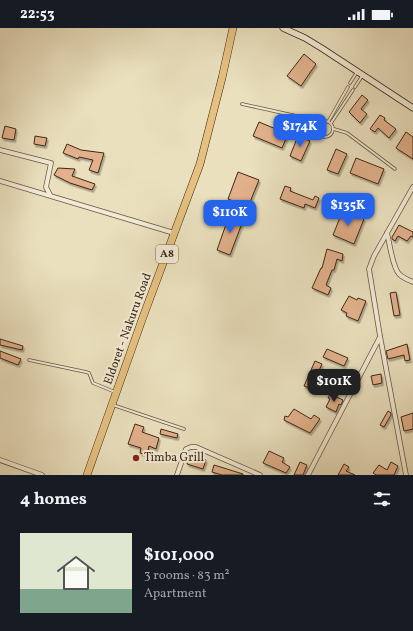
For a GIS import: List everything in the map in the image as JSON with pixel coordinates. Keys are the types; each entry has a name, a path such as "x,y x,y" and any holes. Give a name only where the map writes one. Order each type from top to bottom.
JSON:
{"highway":[{"name":"Eldoret - Nakuru Road","path":"87,475 200,164 208,137 233,28"}],"street":[{"path":"283,28 305,38 413,108"},
{"path":"0,150 51,162 46,187 50,195"},
{"path":"0,181 174,233"},
{"path":"406,475 380,336 370,269 374,256 413,188"},
{"path":"387,232 395,268 399,275 404,279 413,282"},
{"path":"308,475 380,336"},
{"path":"177,475 186,449 196,447 260,475"},
{"path":"0,460 42,475"}],"lane":[{"path":"350,83 357,71"},
{"path":"355,87 363,75"},
{"path":"330,122 348,87"},
{"path":"330,122 353,90"},
{"path":"242,104 301,117 318,126"},
{"path":"330,122 322,122 318,126 318,133 323,137 328,137 334,129"},
{"path":"330,122 334,129 347,133 395,168"},
{"path":"29,360 89,373 93,383 116,392"},
{"path":"112,404 184,429"}],"building":[{"path":"304,54 316,64 301,86 287,76"},
{"path":"362,95 368,100 361,109 367,114 360,123 349,112"},
{"path":"380,115 396,129 389,138 378,128 375,132 370,129"},
{"path":"259,122 288,134 282,148 253,136"},
{"path":"5,126 16,129 14,140 2,138"},
{"path":"406,132 413,137 413,159 396,148"},
{"path":"35,136 47,138 45,146 34,144"},
{"path":"298,136 310,141 301,161 290,156"},
{"path":"67,144 81,150 104,153 98,173 89,170 93,160 79,157 78,159 63,153"},
{"path":"336,149 347,154 338,174 327,170"},
{"path":"356,158 384,169 378,184 350,173"},
{"path":"58,168 75,169 72,176 95,184 92,190 70,183 54,175"},
{"path":"238,172 259,180 248,207 228,199"},
{"path":"285,186 291,188 290,191 313,200 315,196 319,198 315,208 305,204 304,208 280,199"},
{"path":"343,210 364,219 354,244 333,235"},
{"path":"230,213 244,218 230,255 217,250"},
{"path":"399,225 413,232 413,237 411,236 407,241 398,236 395,241 392,239"},
{"path":"327,249 343,254 342,261 337,259 334,270 332,270 326,285 331,288 328,295 312,288 322,268"},
{"path":"396,292 400,315 394,316 390,293"},
{"path":"349,296 357,300 358,298 366,301 358,321 346,316 347,313 341,310"},
{"path":"0,339 23,346 22,350 0,345"},
{"path":"407,344 410,360 405,361 404,355 388,359 386,351"},
{"path":"327,349 348,358 344,366 323,357"},
{"path":"0,351 21,359 18,365 0,358"},
{"path":"315,361 322,364 315,379 318,380 315,390 304,386"},
{"path":"381,374 382,383 373,385 371,376"},
{"path":"330,394 343,400 341,405 339,404 336,412 326,407 330,399 328,398"},
{"path":"294,409 311,419 314,415 320,419 310,433 284,420 285,416 288,417"},
{"path":"388,411 391,415 384,427 380,425"},
{"path":"413,413 413,429 404,431 401,417"},
{"path":"135,424 144,427 142,432 159,438 156,449 149,446 147,455 140,453 141,448 128,444"},
{"path":"161,429 178,434 177,438 160,434"},
{"path":"269,451 284,458 282,462 290,467 286,473 263,463"},
{"path":"190,455 206,460 203,469 187,464"},
{"path":"300,462 307,465 303,475 294,475"},
{"path":"391,462 398,466 394,475 376,475 373,473 379,465 387,470"},
{"path":"344,464 349,467 346,471 355,475 338,475"},
{"path":"214,465 243,475 222,475 212,472"}],"place":[{"name":"Timba Grill","path":"136,458"}]}
